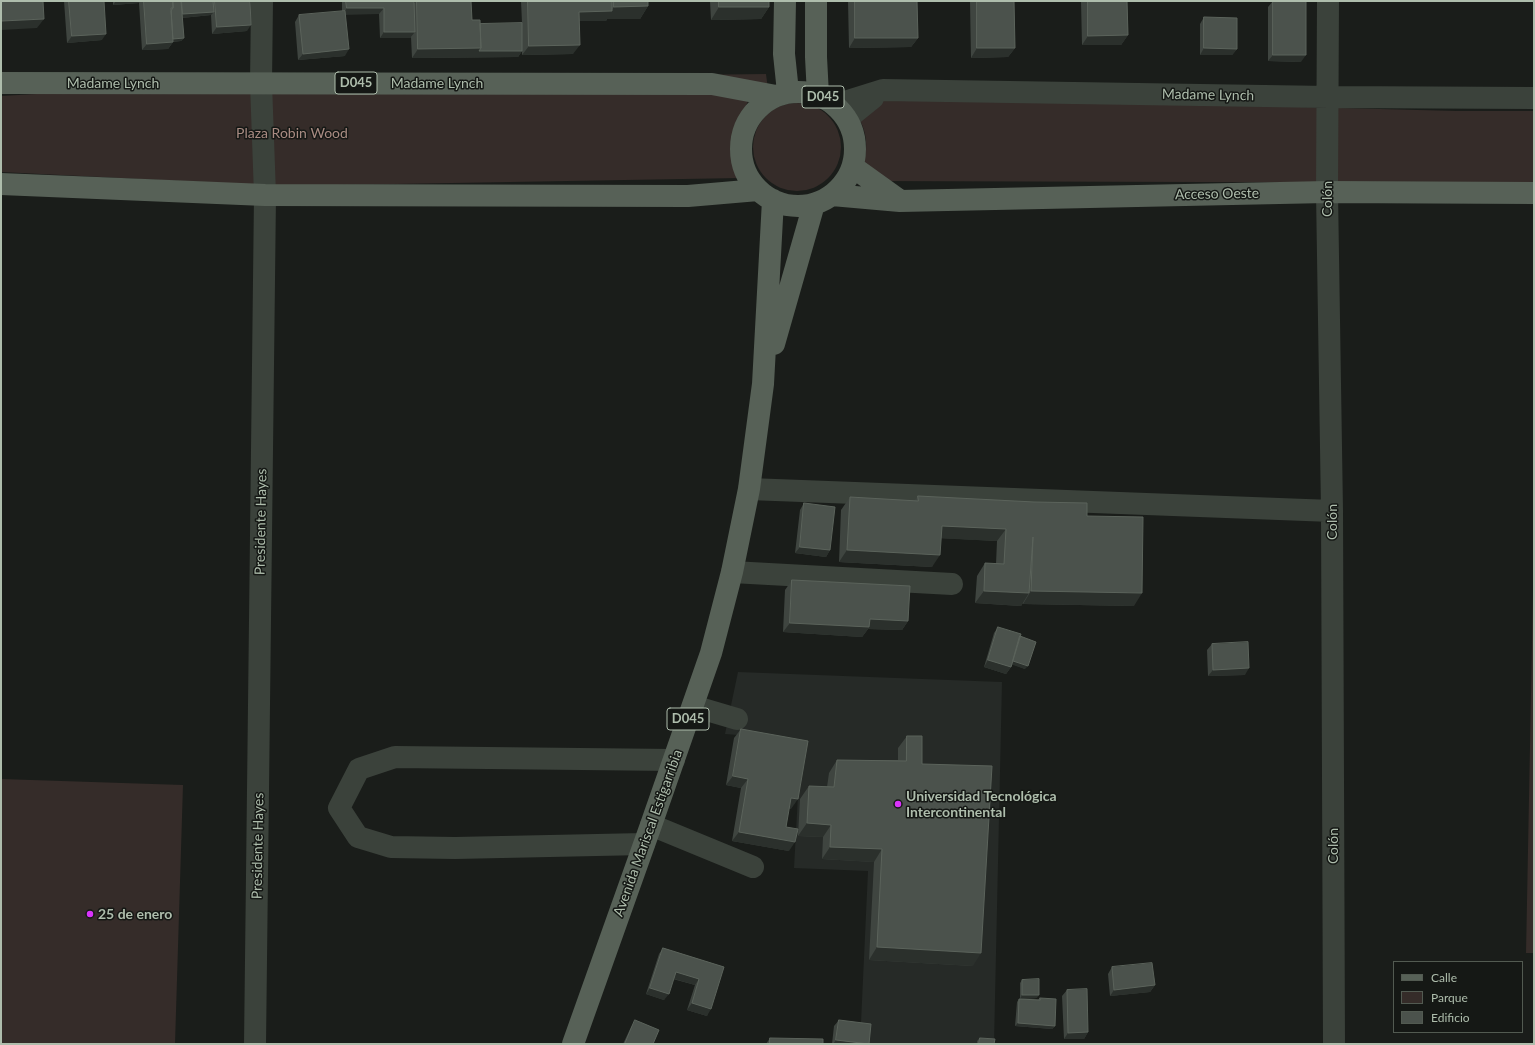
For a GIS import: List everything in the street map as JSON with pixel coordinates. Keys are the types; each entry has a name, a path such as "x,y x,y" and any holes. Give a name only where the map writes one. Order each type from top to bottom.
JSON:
{"main road":[{"path":"785,1 782,94 768,100 754,112 744,129 741,138 741,158 744,170 750,181 766,195 786,205 793,206 800,206 823,199"},
{"path":"816,1 816,57 833,106"},
{"name":"Madame Lynch","path":"1,82 712,84 782,94"},
{"name":"D045","path":"782,94 803,92 833,106 852,130 855,142 853,167 848,178 841,187 823,199"},
{"path":"853,167 900,201"},
{"path":"1,184 264,196 766,195"},
{"name":"Acceso Oeste","path":"823,199 900,201 1327,192 1534,193"},
{"name":"Avenida Mariscal Estigarribia","path":"572,1044 648,835 711,653 732,572 749,489 763,384 766,195"},
{"name":"Avenida Mariscal Estigarribia","path":"763,384 823,199"}],"street":[{"name":"Presidente Hayes","path":"256,1044 264,196 261,83 262,1"},
{"name":"Colón","path":"1328,1 1327,192 1332,511 1334,1044"},
{"name":"Madame Lynch","path":"833,106 883,90 1328,97 1534,98"},
{"path":"749,489 1332,511"},
{"path":"732,572 952,584"},
{"path":"693,706 737,719"},
{"path":"674,760 395,757 359,770 339,808 358,837 391,847 455,848 648,835 753,867"}],"shaded area":[{"name":"Universidad Tecnológica Intercontinental","path":"738,672 1002,682 994,1044 860,1044 868,871 794,868 801,740 725,734"}],"green space":[{"name":"Plaza Robin Wood","path":"766,74 768,89 748,101 733,138 741,178 280,186 1,172 1,96 279,80"},
{"path":"840,95 1457,111 1534,111 1534,183 858,181 863,168 865,156 865,134 857,115"},
{"path":"797,103 814,107 828,116 837,130 841,147 837,164 828,178 814,187 797,191 780,187 766,178 757,164 753,147 757,130 766,116 780,107"},
{"path":"1533,590 1534,953 1526,953"},
{"name":"25 de enero","path":"1,779 183,785 175,1044 1,1044"}],"building":[{"path":"1,1 43,1 44,19 2,21"},
{"path":"69,1 104,1 106,34 72,36"},
{"path":"144,1 173,1 173,8 171,8 173,42 147,44"},
{"path":"173,1 181,1 184,38 173,39 171,11 173,8"},
{"path":"182,1 213,1 214,12 183,14"},
{"path":"215,1 250,1 251,25 217,27"},
{"path":"346,1 414,1 415,32 384,32 384,8 347,8"},
{"path":"417,1 471,1 472,20 480,20 481,48 418,49"},
{"path":"528,1 612,1 612,11 579,12 580,45 529,46"},
{"path":"614,1 648,1 648,6 614,7"},
{"path":"719,1 769,1 769,7 719,7"},
{"path":"855,1 917,1 918,38 855,38"},
{"path":"977,1 1014,1 1015,48 977,48"},
{"path":"1088,1 1127,1 1128,35 1088,36"},
{"path":"1273,1 1306,1 1306,55 1273,55"},
{"path":"345,11 349,49 303,54 299,15"},
{"path":"1204,17 1237,18 1237,49 1204,48"},
{"path":"522,23 522,51 479,51 481,48 480,24"},
{"path":"918,496 1087,503 1087,516 1143,517 1142,593 1031,591 1033,537 1029,593 984,591 985,563 1004,564 1006,529 942,526 940,555 847,550 850,497 918,501"},
{"path":"804,503 835,507 830,550 800,547"},
{"path":"792,580 910,586 908,621 870,619 869,627 790,623"},
{"path":"998,627 1021,634 1011,667 988,660"},
{"path":"1020,636 1036,642 1028,666 1013,661"},
{"path":"1248,642 1249,668 1213,670 1212,644"},
{"path":"741,729 808,741 798,799 791,798 786,827 798,829 795,842 739,832 748,779 733,776"},
{"path":"907,736 922,736 922,764 992,766 981,953 877,947 882,849 830,847 831,825 807,823 809,786 834,787 837,760 906,761"},
{"path":"663,948 724,967 711,1009 692,1003 699,979 676,972 669,994 650,988"},
{"path":"1152,963 1155,985 1114,990 1112,967"},
{"path":"1039,979 1039,995 1022,995 1022,980"},
{"path":"1087,989 1088,1032 1068,1033 1067,990"},
{"path":"1040,998 1056,999 1055,1026 1018,1023 1019,999 1040,1000"},
{"path":"635,1020 659,1030 653,1044 625,1044"},
{"path":"839,1020 871,1024 869,1044 836,1040"},
{"path":"770,1038 823,1039 823,1044 770,1044"},
{"path":"980,1038 995,1039 994,1044 979,1044"}],"place":[{"name":"Universidad Tecnológica Intercontinental","path":"898,804"},
{"name":"25 de enero","path":"90,914"}]}
